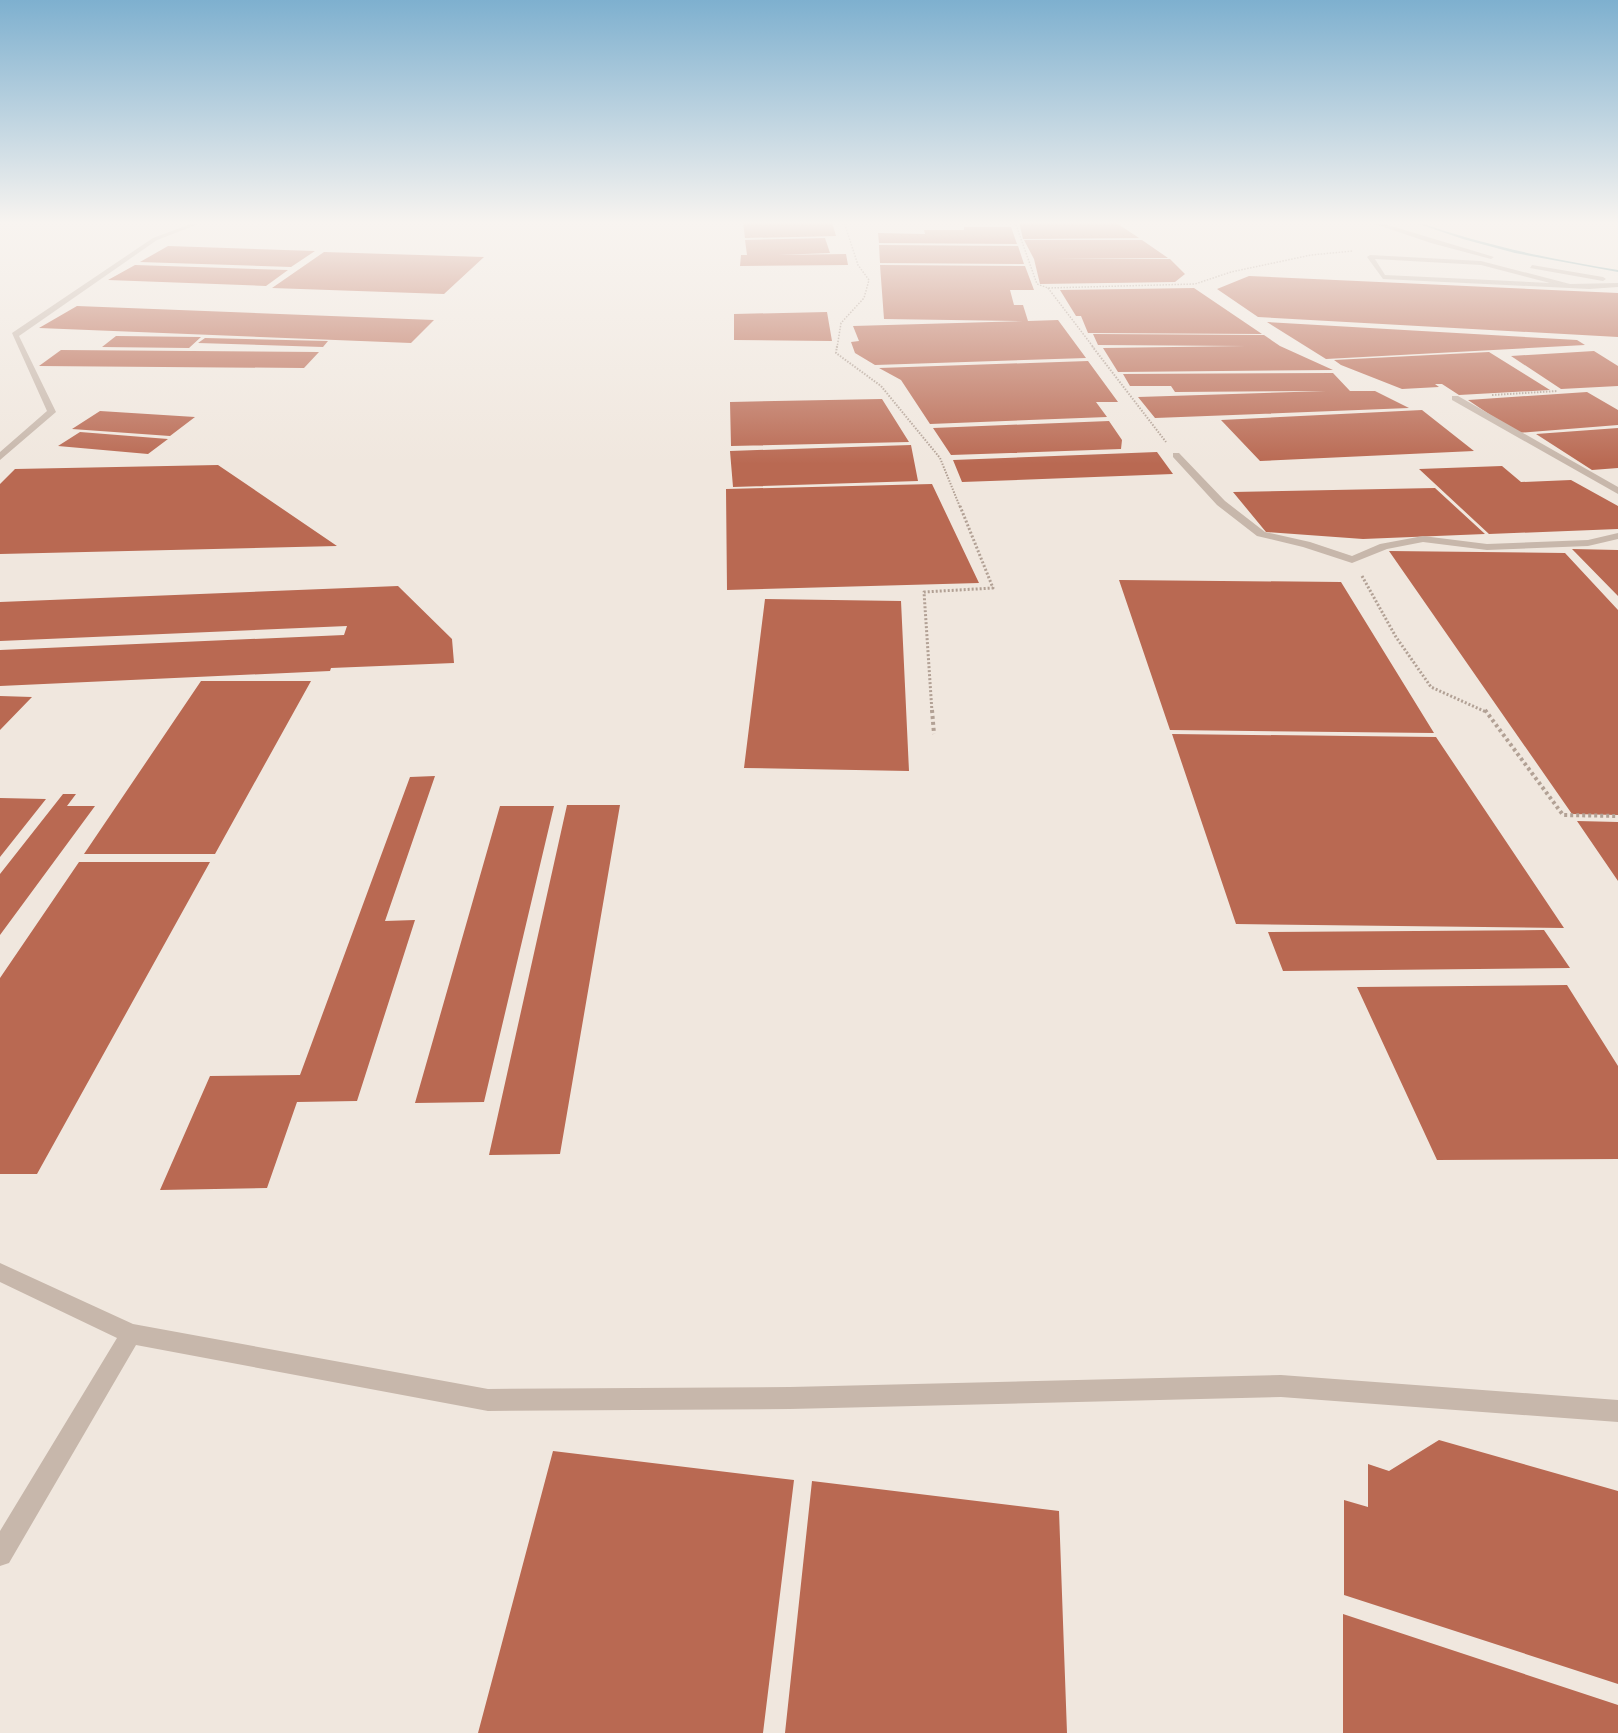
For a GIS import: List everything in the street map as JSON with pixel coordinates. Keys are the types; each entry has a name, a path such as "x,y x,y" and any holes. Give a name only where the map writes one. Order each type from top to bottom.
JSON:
{"street":[{"path":"0,457 51,412 15,335 62,303"},
{"path":"1455,398 1618,491"},
{"path":"1176,455 1221,503 1261,534 1306,544 1352,560 1384,546 1422,539 1486,547 1588,543 1618,536"},
{"path":"0,1272 131,1334 488,1400 790,1398 1281,1386 1618,1411"},
{"path":"0,1554 131,1334"}],"path":[{"path":"860,303 841,323 836,353 881,386 940,458 993,588 924,592 934,734"},
{"path":"1059,303 1176,455"},
{"path":"1455,398 1557,391"},
{"path":"1352,560 1396,637 1431,687 1484,709 1563,815 1618,816"}],"building":[{"path":"883,303 1013,303 1014,305 1023,305 1028,321 1058,320 1086,358 875,365 855,353 851,342 859,341 853,326 1023,321 884,319"},
{"path":"1068,303 1216,303 1262,334 1088,333 1081,316 1076,316"},
{"path":"1237,303 1618,303 1618,337 1258,317"},
{"path":"77,306 434,320 411,343 39,328"},
{"path":"827,312 832,341 734,340 734,314"},
{"path":"1267,322 1577,340 1585,345 1326,359"},
{"path":"1093,334 1264,335 1280,346 1333,370 1118,372 1103,348 1245,346 1098,345"},
{"path":"116,336 201,337 189,348 102,347"},
{"path":"205,338 328,341 323,347 198,343"},
{"path":"61,350 319,352 304,368 39,366"},
{"path":"1594,351 1618,366 1618,386 1561,389 1511,356"},
{"path":"1489,352 1550,390 1459,395 1442,384 1435,384 1439,387 1402,389 1341,365 1334,360"},
{"path":"1088,361 1118,402 1096,402 1107,417 930,424 901,380 879,368"},
{"path":"1333,373 1350,391 1375,391 1409,408 1155,418 1138,397 1326,391 1175,392 1171,386 1130,386 1123,374"},
{"path":"1587,392 1618,410 1618,425 1517,433 1468,400"},
{"path":"882,399 909,442 731,446 730,402"},
{"path":"1422,410 1474,451 1260,461 1221,420"},
{"path":"100,411 195,417 170,436 72,429"},
{"path":"1109,421 1122,440 1121,449 951,455 933,428"},
{"path":"1618,428 1618,468 1592,470 1536,434"},
{"path":"80,432 168,439 148,454 58,446"},
{"path":"911,445 918,481 733,487 730,451"},
{"path":"1157,452 1173,474 962,482 953,460"},
{"path":"218,465 337,546 0,554 0,484 15,469"},
{"path":"1502,466 1521,482 1571,480 1618,506 1618,529 1489,534 1419,469"},
{"path":"932,484 979,583 727,590 726,489"},
{"path":"1435,488 1485,534 1363,539 1266,532 1233,492"},
{"path":"1572,549 1618,550 1618,596"},
{"path":"1389,551 1565,553 1618,610 1618,815 1572,814"},
{"path":"1119,580 1341,582 1434,733 1170,730"},
{"path":"398,586 452,639 454,663 0,686 0,650 344,635 347,626 0,641 0,602"},
{"path":"765,599 901,601 909,771 744,768"},
{"path":"201,681 311,681 215,854 84,854"},
{"path":"0,696 32,697 0,730"},
{"path":"1172,734 1436,737 1564,928 1236,924"},
{"path":"435,776 385,921 415,920 357,1101 297,1102 267,1188 160,1190 210,1076 300,1075 410,777"},
{"path":"63,794 76,794 67,806 95,806 0,935 0,874"},
{"path":"0,798 46,799 0,857"},
{"path":"567,805 620,805 560,1154 489,1155"},
{"path":"500,806 554,806 484,1102 415,1103"},
{"path":"1577,821 1618,822 1618,881"},
{"path":"79,862 210,862 37,1174 0,1174 0,978"},
{"path":"1544,930 1570,968 1283,971 1268,932"},
{"path":"1567,985 1618,1066 1618,1159 1437,1160 1357,987"},
{"path":"1439,1440 1618,1491 1618,1684 1344,1595 1344,1500 1368,1507 1368,1464 1389,1471"},
{"path":"553,1451 794,1480 763,1733 478,1733"},
{"path":"812,1481 1059,1511 1067,1733 785,1733"},
{"path":"1343,1614 1618,1705 1618,1733 1343,1733"}]}
